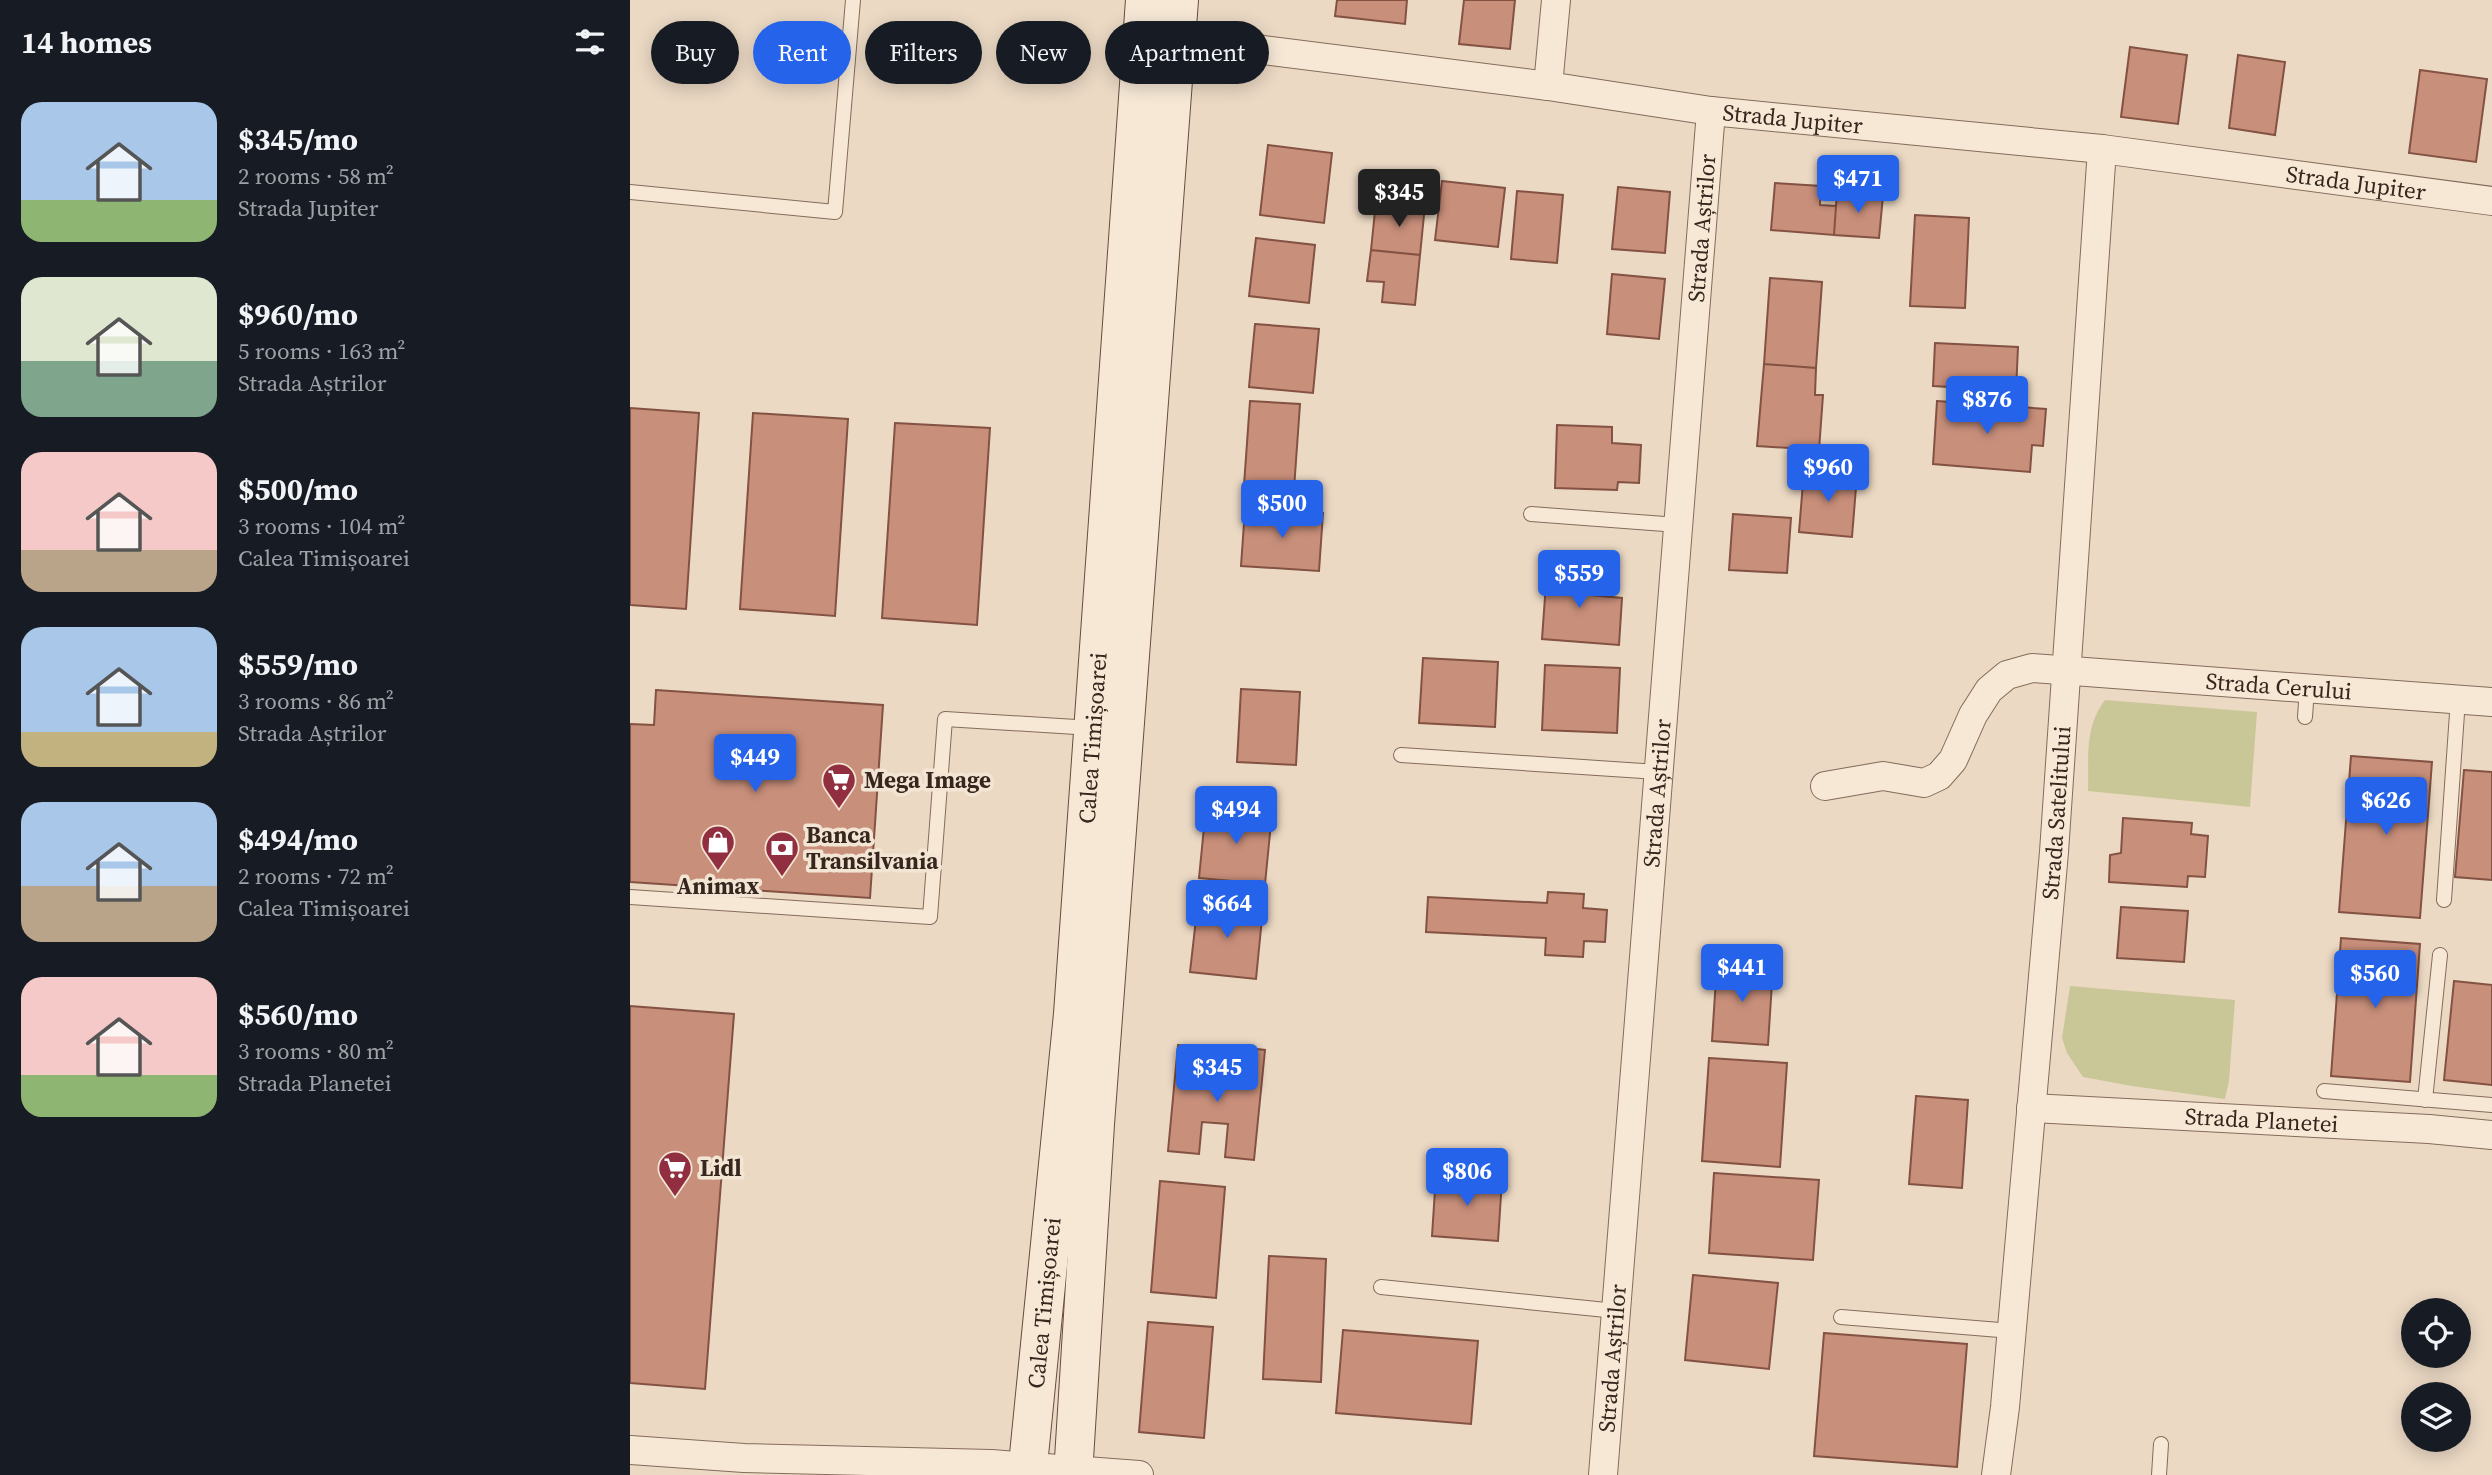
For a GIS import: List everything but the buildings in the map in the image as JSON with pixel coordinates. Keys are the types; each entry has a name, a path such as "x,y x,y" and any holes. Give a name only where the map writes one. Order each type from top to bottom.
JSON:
{"main road":[{"name":"Calea Timișoarei","path":"1027,1471 1073,1014 1145,0"},
{"name":"Calea Timișoarei","path":"1178,21 1179,0"},
{"name":"Calea Timișoarei","path":"1073,1472 1095,1124 1174,84"}],"street":[{"path":"1548,86 1556,0"},
{"name":"Strada Jupiter","path":"1269,51 1548,86 1711,111 2102,149 2492,201"},
{"name":"Strada Aștrilor","path":"1603,1475 1711,111"},
{"name":"Strada Satelitului","path":"1996,1475 2006,1407 2054,852 2102,149"},
{"name":"Strada Cerului","path":"1825,786 1883,776 1924,783 1939,776 1952,760 1973,715 1989,690 2007,675 2032,668 2492,702"},
{"name":"Strada Planetei","path":"2031,1108 2429,1129 2492,1135"},
{"path":"630,1450 744,1458 1139,1475"}],"lane":[{"path":"630,192 835,212 853,0"},
{"path":"1531,514 1678,525"},
{"path":"2305,717 2307,688"},
{"path":"2444,900 2458,699"},
{"path":"630,897 930,917 945,719 1094,729"},
{"path":"1401,755 1658,772"},
{"path":"2425,1100 2440,955"},
{"path":"2324,1091 2492,1105"},
{"path":"1381,1287 1616,1311"},
{"path":"1841,1317 2012,1331"},
{"path":"2159,1475 2161,1444"}],"shaded area":[{"path":"2105,700 2257,712 2250,807 2088,791 2091,732"},
{"path":"2070,986 2235,1000 2229,1081 2225,1099 2083,1077 2067,1053 2062,1038"}],"place":[{"name":"Mega Image","path":"839,810"},
{"name":"Animax","path":"718,872"},
{"name":"Banca Transilvania","path":"782,878"},
{"name":"Lidl","path":"675,1198"}]}
